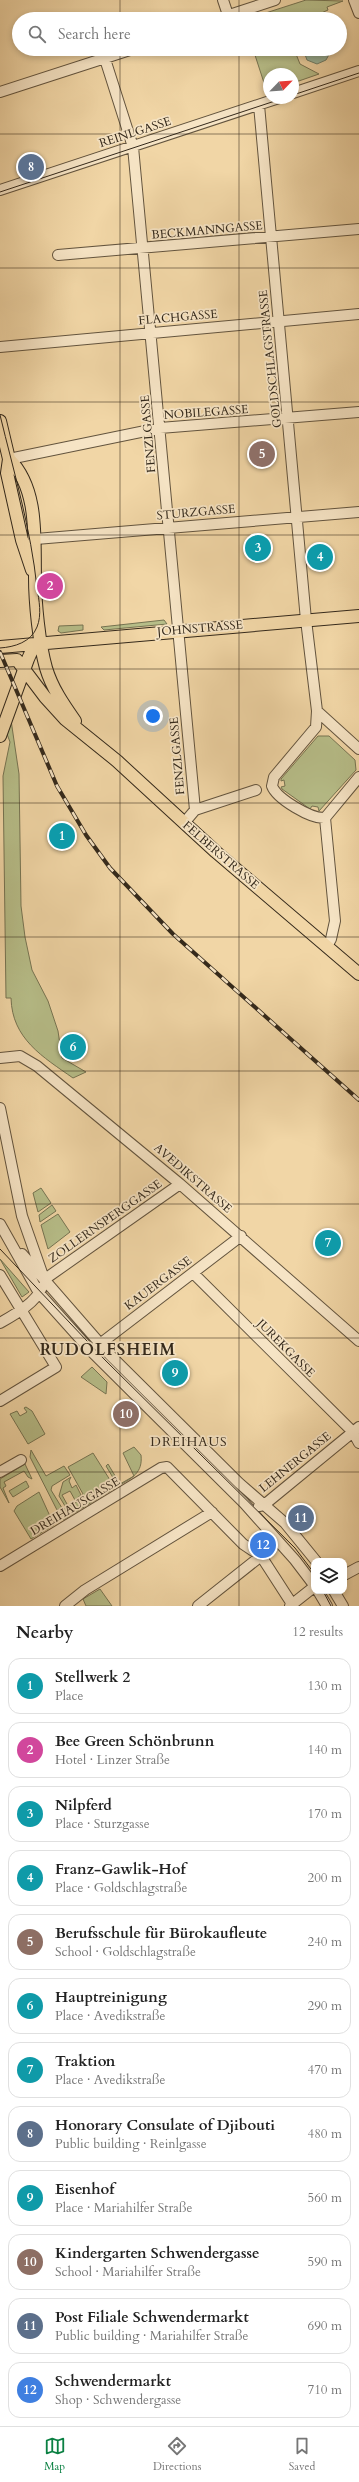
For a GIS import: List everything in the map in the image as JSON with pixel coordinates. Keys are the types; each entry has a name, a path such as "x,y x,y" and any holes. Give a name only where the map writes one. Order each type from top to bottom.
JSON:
{"main road":[{"path":"0,421 9,459 8,478 22,540 35,578"},
{"path":"9,459 20,472 25,486 36,539 35,578"},
{"name":"FELBERSTRASSE","path":"35,578 46,667 56,694 86,735"},
{"name":"JOHNSTRASSE","path":"0,646 359,616"},
{"path":"1,729 32,650 42,643"},
{"path":"0,661 17,660 24,669"},
{"name":"FELBERSTRASSE","path":"24,669 45,697 65,719 86,735 184,823 359,974"}],"street":[{"path":"223,0 227,12"},
{"path":"237,12 274,0"},
{"path":"354,0 359,13"},
{"path":"0,92 113,56"},
{"name":"FENZLGASSE","path":"105,59 133,147 144,248 195,810"},
{"path":"299,91 359,71"},
{"name":"REINLGASSE","path":"0,190 263,104"},
{"name":"GOLDSCHLAGSTRASSE","path":"259,105 270,237 289,418 306,620 317,711 314,730 274,777 272,786 279,795 313,818 325,818"},
{"name":"BECKMANNGASSE","path":"58,255 359,230"},
{"name":"FLACHGASSE","path":"0,347 359,314"},
{"name":"NOBILEGASSE","path":"9,459 160,428 359,412"},
{"name":"STURZGASSE","path":"36,539 359,512"},
{"path":"317,711 359,749"},
{"path":"327,946 332,939 335,921 325,818 359,777"},
{"path":"184,823 195,810 256,790"},
{"name":"AVEDIKSTRASSE","path":"0,1058 16,1055 29,1060 180,1184 359,1341"},
{"path":"0,1108 22,1216 44,1279 39,1293 20,1310 0,1323"},
{"name":"ZOLLERNSPERGGASSE","path":"44,1279 180,1184"},
{"path":"0,1224 39,1293 91,1351 168,1420 209,1453 295,1533 314,1558"},
{"path":"6,1234 100,1344 168,1420 201,1461 244,1503 295,1560 311,1582"},
{"name":"KAUERGASSE","path":"91,1351 241,1236"},
{"name":"JUREKGASSE","path":"193,1273 356,1430 359,1443"},
{"path":"0,1275 56,1367 0,1401"},
{"name":"LEHNERGASSE","path":"244,1503 255,1507 264,1505 356,1430"},
{"path":"201,1461 209,1453"},
{"path":"0,1472 21,1460"},
{"name":"DREIHAUSGASSE","path":"0,1566 164,1467 170,1469 212,1512"},
{"path":"66,1606 85,1590 212,1512 243,1544 261,1556 291,1605 311,1588"},
{"path":"198,1606 261,1556"},
{"path":"347,1573 359,1567"},
{"path":"320,1594 327,1606"},
{"path":"336,1594 343,1606"}],"shaded area":[{"path":"306,0 343,1 327,7 328,10 324,12 269,12"},
{"path":"255,56 297,56 300,64 319,74 299,81 299,68 263,68 263,80"},
{"path":"306,56 328,56 326,60 317,64 307,60"},
{"path":"164,620 167,624 104,630 101,627"},
{"path":"83,625 83,630 61,633 58,631 59,626"},
{"path":"11,720 19,774 21,906 25,937 32,970 48,1001 58,1031 62,1058 86,1072 73,1078 31,1046 17,1025 11,998 6,998 3,776 10,742 7,734"},
{"path":"318,736 329,736 355,760 356,770 319,811 318,807 312,806 310,809 281,787 285,786 284,780 281,781 281,779"},
{"path":"41,1188 51,1203 38,1212 33,1193"},
{"path":"52,1205 56,1211 40,1222 39,1215"},
{"path":"58,1214 70,1232 48,1249 41,1225"},
{"path":"0,1259 29,1292 22,1297"},
{"path":"92,1367 107,1382 106,1394 81,1377"},
{"path":"26,1407 32,1411 45,1434 28,1444 10,1414 17,1411 20,1416 27,1412 24,1408"},
{"path":"134,1447 141,1455 141,1461 138,1471 134,1476 123,1453"},
{"path":"31,1450 46,1476 64,1466 70,1475 52,1486 51,1490 62,1508 57,1510 30,1457"},
{"path":"93,1453 115,1488 63,1520 58,1512 82,1499 83,1494 68,1467"},
{"path":"25,1464 32,1479 28,1477 24,1471 4,1482 6,1486 3,1488 9,1503 0,1487 0,1479"},
{"path":"108,1464 120,1484 133,1477 118,1486 106,1466"},
{"path":"71,1477 69,1481 72,1488 76,1485 81,1495 75,1500 70,1491 62,1495 67,1504 65,1506 59,1496 63,1482"},
{"path":"26,1481 29,1487 13,1497 9,1491"},
{"path":"39,1492 54,1525 31,1539 14,1511 17,1506"},
{"path":"100,1589 112,1606 86,1606 83,1599"}],"tram line":[{"path":"299,93 359,73"},
{"path":"0,192 266,104"},
{"path":"0,415 31,544 40,613 37,627 27,640 17,645 0,648"},
{"path":"0,1249 105,1360 295,1548 311,1569"},
{"path":"325,1594 331,1606"}],"railway":[{"path":"0,652 57,786 86,835 110,868 173,934 359,1100"}],"place":[{"name":"Honorary Consulate of Djibouti","path":"31,167"},
{"name":"Berufsschule für Bürokaufleute","path":"262,454"},
{"name":"Nilpferd","path":"258,548"},
{"name":"Franz-Gawlik-Hof","path":"320,557"},
{"name":"Bee Green Schönbrunn","path":"50,586"},
{"name":"Stellwerk 2","path":"62,836"},
{"name":"Hauptreinigung","path":"73,1047"},
{"name":"Traktion","path":"328,1243"},
{"name":"Eisenhof","path":"175,1373"},
{"name":"Kindergarten Schwendergasse","path":"126,1414"},
{"name":"Post Filiale Schwendermarkt","path":"301,1518"},
{"name":"Schwendermarkt","path":"263,1545"}],"district":[{"name":"RUDOLFSHEIM","path":"108,1349"},
{"name":"DREIHAUS","path":"189,1441"}]}
